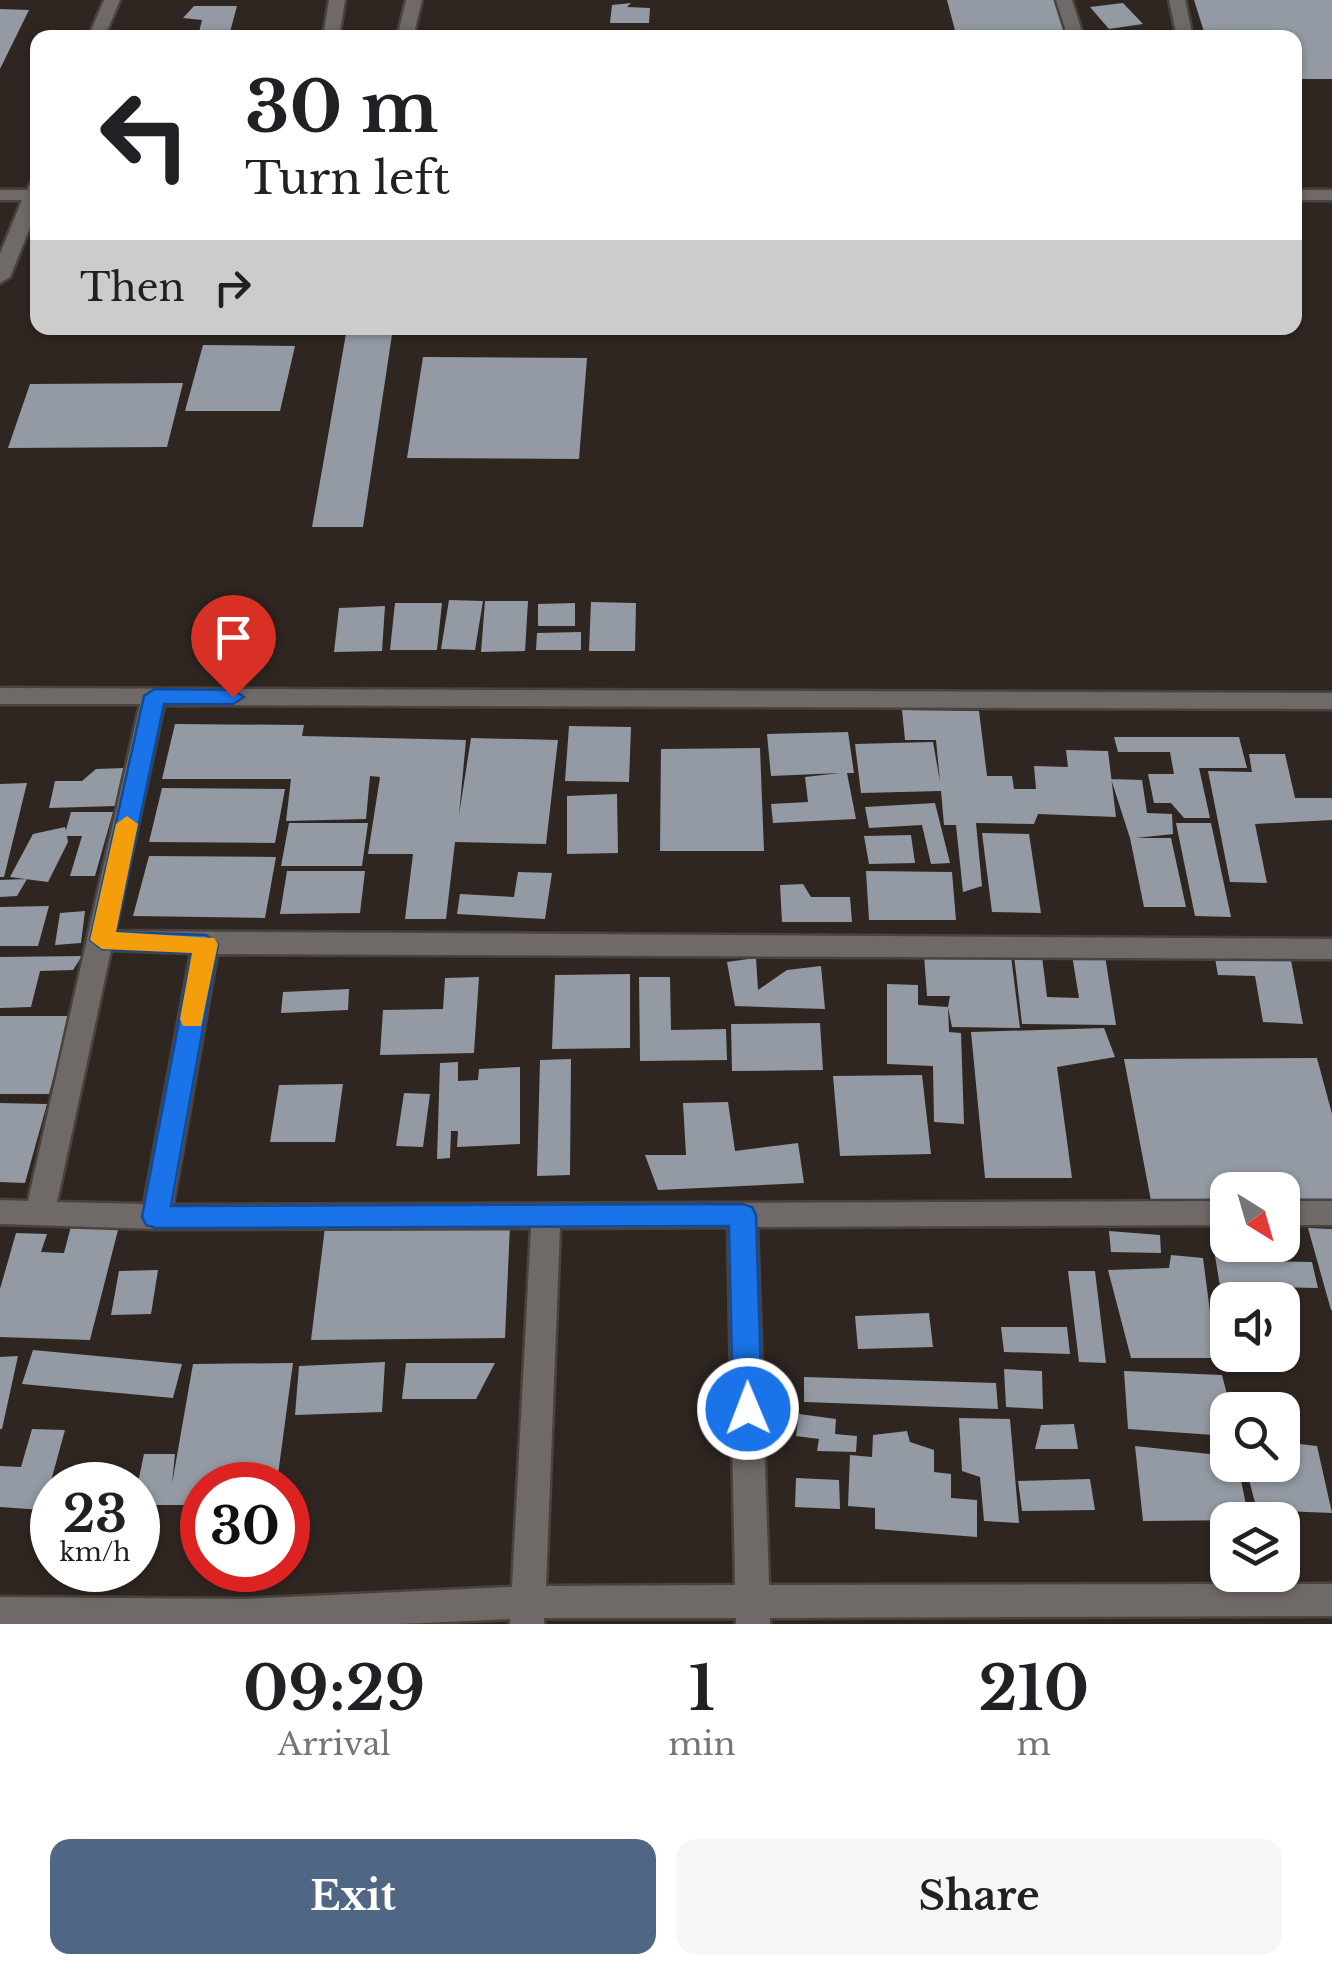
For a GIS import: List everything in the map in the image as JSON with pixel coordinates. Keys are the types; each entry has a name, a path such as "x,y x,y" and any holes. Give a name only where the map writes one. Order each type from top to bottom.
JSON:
{"street":[{"path":"99,30 112,0"},
{"path":"333,30 337,0"},
{"path":"408,30 414,0"},
{"path":"1064,0 1073,30"},
{"path":"1177,0 1183,30"},
{"path":"0,194 30,192"},
{"path":"1302,195 1332,195"},
{"path":"0,278 30,206"},
{"path":"0,696 1332,701"},
{"path":"40,1212 154,696"},
{"path":"102,940 1331,953"},
{"path":"156,1217 206,944"},
{"path":"0,1212 156,1217 1210,1213"},
{"path":"1300,1213 1332,1213"},
{"path":"528,1613 546,1214"},
{"path":"742,1215 753,1614"},
{"path":"0,1613 753,1614 1332,1600"}],"building":[{"path":"947,0 1054,0 1063,30 955,30"},
{"path":"1194,0 1332,0 1332,79 1302,79 1302,30 1203,30"},
{"path":"631,3 627,7 650,8 649,23 610,23 612,5"},
{"path":"1123,3 1143,24 1109,29 1090,7"},
{"path":"194,6 237,6 231,30 200,30 202,20 183,18"},
{"path":"0,9 29,10 0,69"},
{"path":"346,335 392,335 363,527 312,527"},
{"path":"203,345 295,346 280,411 185,411"},
{"path":"423,357 587,358 579,459 407,458"},
{"path":"183,383 167,447 8,448 30,384"},
{"path":"449,600 483,601 475,650 441,649"},
{"path":"485,601 528,601 525,651 481,652"},
{"path":"591,602 636,603 635,651 589,651"},
{"path":"395,603 442,603 437,650 390,650"},
{"path":"575,603 575,626 538,626 538,604"},
{"path":"385,606 382,651 334,652 339,608"},
{"path":"581,632 581,650 536,650 537,633"},
{"path":"902,710 979,711 987,776 1012,776 1014,789 1036,789 1034,766 1068,767 1066,750 1108,751 1116,817 1038,814 1034,824 976,823 982,886 963,892 956,825 944,825 941,791 861,793 855,744 933,742 940,782 936,740 905,740"},
{"path":"175,724 304,725 302,736 466,740 459,815 471,738 558,740 546,844 455,842 446,919 405,919 413,854 368,854 380,777 370,776 366,819 286,821 291,779 162,779"},
{"path":"569,726 631,727 629,782 565,781"},
{"path":"848,732 854,773 847,773 856,819 773,823 771,804 808,802 805,777 840,773 771,776 767,734"},
{"path":"1114,737 1239,737 1247,768 1199,768 1210,818 1184,818 1171,803 1154,803 1148,774 1174,774 1170,752 1118,752"},
{"path":"760,748 764,851 660,851 661,749"},
{"path":"1249,754 1285,754 1295,798 1332,798 1332,820 1255,824 1267,883 1230,882 1208,771 1252,772"},
{"path":"124,768 116,806 49,808 55,781 82,781 96,769"},
{"path":"1111,779 1142,780 1147,813 1172,814 1173,834 1136,838 1171,838 1186,907 1144,907 1130,838"},
{"path":"27,783 4,877 0,877 0,784"},
{"path":"162,788 285,789 275,843 149,842"},
{"path":"617,794 618,853 567,854 567,796"},
{"path":"935,803 950,863 931,864 922,825 869,828 865,807"},
{"path":"71,812 113,812 95,876 70,876 82,836 67,836 68,842 48,882 10,877 33,834 65,827 66,830"},
{"path":"289,823 368,823 362,866 281,866"},
{"path":"1176,823 1211,823 1231,917 1195,916"},
{"path":"982,833 1029,834 1041,913 992,912"},
{"path":"911,835 915,863 869,864 864,836"},
{"path":"149,856 276,857 265,918 133,916"},
{"path":"287,871 365,871 360,913 280,914"},
{"path":"866,871 952,872 956,920 869,920"},
{"path":"518,872 552,873 545,919 457,914 460,894 514,897"},
{"path":"27,879 17,896 0,897 0,880"},
{"path":"803,884 811,897 850,897 852,922 782,922 780,885"},
{"path":"49,906 38,946 0,946 0,907"},
{"path":"85,911 81,943 55,945 60,913"},
{"path":"1214,953 1290,955 1303,1024 1263,1022 1255,976 1218,975"},
{"path":"924,955 1011,956 1020,1028 952,1027 950,996 927,996"},
{"path":"1072,955 1105,956 1116,1025 1022,1024 1014,956 1042,956 1047,997 1079,998"},
{"path":"82,956 73,970 40,971 31,1007 0,1008 0,957"},
{"path":"756,958 758,990 787,970 821,966 825,1009 735,1006 727,962"},
{"path":"630,974 630,1048 552,1049 555,975"},
{"path":"479,977 474,1053 380,1055 383,1010 443,1009 445,978"},
{"path":"639,977 670,977 671,1030 726,1029 727,1060 640,1061"},
{"path":"887,984 918,985 918,1005 948,1007 949,1032 961,1033 964,1124 934,1122 933,1066 887,1064"},
{"path":"349,989 348,1010 281,1013 283,992"},
{"path":"0,1016 70,1016 49,1094 0,1094"},
{"path":"820,1023 823,1070 732,1071 731,1024"},
{"path":"1104,1028 1115,1057 1057,1067 1072,1178 985,1178 971,1032"},
{"path":"1317,1058 1332,1114 1332,1200 1300,1200 1300,1172 1210,1172 1210,1200 1151,1201 1124,1059"},
{"path":"571,1059 570,1175 537,1176 540,1060"},
{"path":"458,1062 458,1081 478,1080 479,1069 520,1067 520,1144 457,1147 458,1131 451,1131 450,1158 437,1159 440,1063"},
{"path":"922,1075 931,1154 840,1156 833,1076"},
{"path":"343,1084 335,1142 270,1142 279,1085"},
{"path":"404,1093 430,1094 423,1147 396,1146"},
{"path":"728,1102 735,1151 798,1143 804,1183 658,1190 645,1155 686,1155 683,1103"},
{"path":"0,1103 47,1104 25,1183 0,1182"},
{"path":"510,1225 505,1338 311,1340 325,1227"},
{"path":"71,1226 119,1226 90,1340 0,1337 0,1289 16,1233 47,1234 41,1252 64,1253"},
{"path":"1308,1228 1332,1229 1332,1310 1331,1310"},
{"path":"1109,1231 1160,1235 1161,1253 1111,1252"},
{"path":"1171,1255 1203,1258 1210,1312 1210,1358 1131,1358 1108,1270 1169,1268"},
{"path":"1216,1262 1312,1262 1318,1288 1300,1288 1300,1282 1219,1282"},
{"path":"158,1270 151,1314 111,1315 119,1271"},
{"path":"1068,1271 1095,1271 1106,1363 1079,1362"},
{"path":"929,1313 933,1347 858,1349 855,1316"},
{"path":"1001,1327 1067,1327 1070,1354 1004,1352"},
{"path":"33,1350 182,1364 173,1398 22,1384"},
{"path":"18,1356 2,1429 0,1429 0,1357"},
{"path":"385,1362 382,1412 295,1415 299,1366"},
{"path":"293,1363 280,1462 180,1462 180,1505 160,1505 160,1462 142,1462 144,1454 175,1454 172,1484 193,1364"},
{"path":"406,1363 495,1363 476,1399 402,1399"},
{"path":"1004,1369 1042,1371 1043,1409 1006,1407"},
{"path":"1124,1371 1222,1375 1226,1392 1210,1392 1210,1435 1128,1429"},
{"path":"804,1377 996,1383 998,1409 804,1402"},
{"path":"799,1414 836,1419 835,1434 857,1436 856,1452 817,1451 819,1439 796,1436"},
{"path":"959,1418 1010,1419 1019,1523 984,1521 980,1477 962,1471"},
{"path":"1074,1424 1078,1449 1035,1449 1041,1425"},
{"path":"32,1429 65,1430 56,1462 30,1462 30,1509 0,1507 0,1466 21,1467"},
{"path":"907,1431 910,1442 934,1450 934,1472 951,1474 951,1498 977,1500 977,1537 875,1529 875,1508 848,1506 850,1455 872,1457 873,1435"},
{"path":"1300,1444 1317,1446 1332,1513 1300,1512 1300,1502 1255,1502 1250,1482 1300,1482"},
{"path":"1135,1446 1210,1454 1210,1482 1241,1482 1245,1502 1210,1502 1210,1520 1143,1521"},
{"path":"796,1478 839,1480 840,1509 795,1507"},
{"path":"1090,1479 1095,1510 1022,1511 1018,1481"}],"slow traffic":[{"path":"127,824 102,940 206,944 192,1019"}],"route":[{"path":"233,697 154,696 102,940 206,944 156,1217 742,1215 748,1409"}]}
